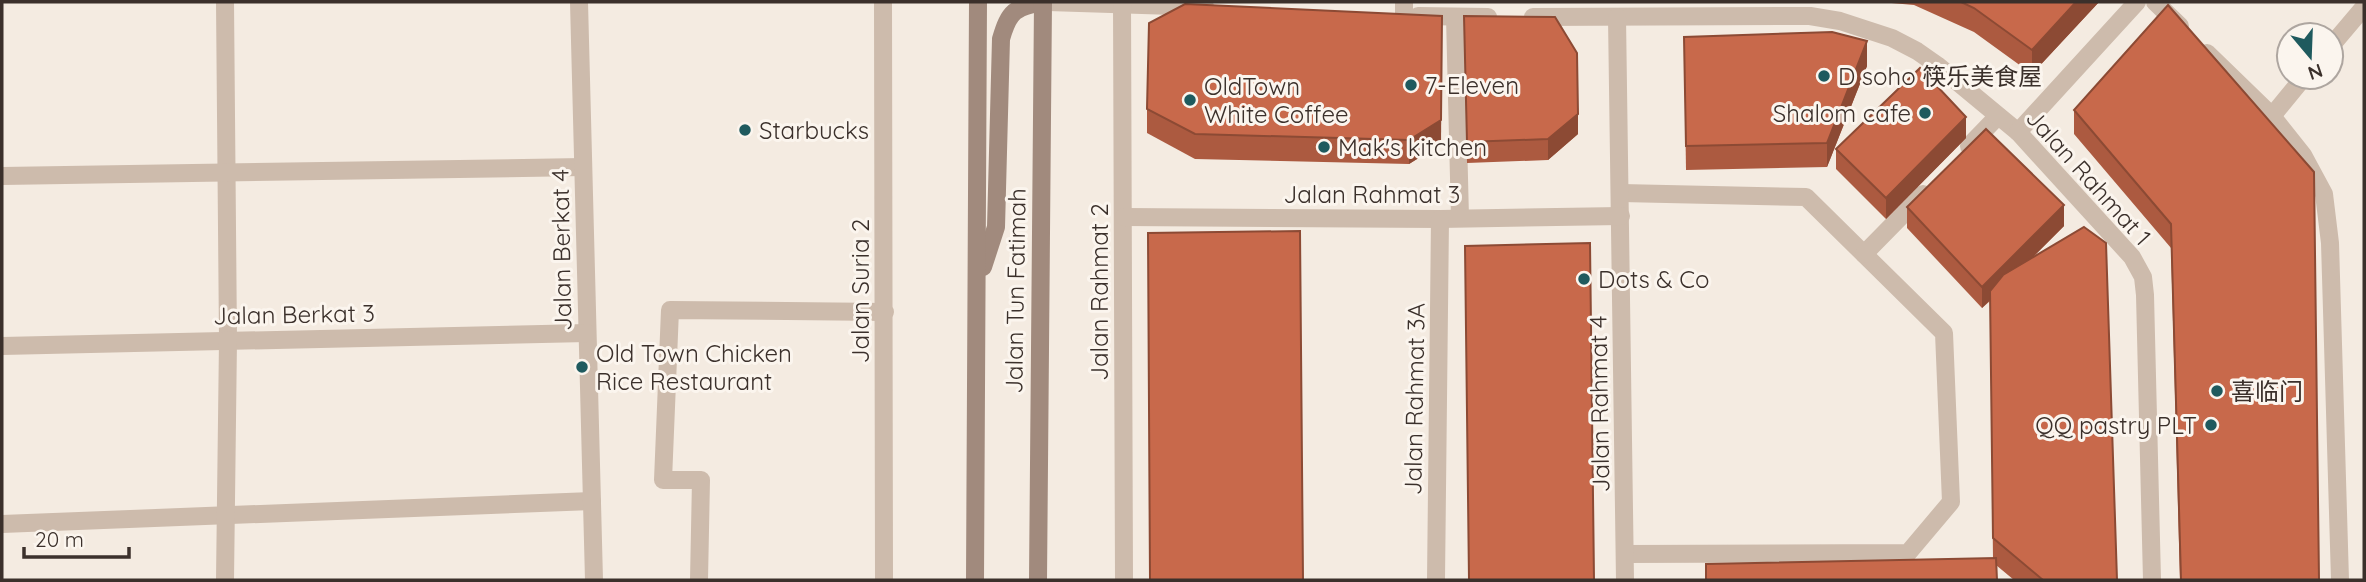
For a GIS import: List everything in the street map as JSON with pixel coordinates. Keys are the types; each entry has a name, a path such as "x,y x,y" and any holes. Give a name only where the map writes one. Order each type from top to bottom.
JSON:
{"main road":[{"name":"Jalan Tun Fatimah","path":"975,580 978,2"},
{"name":"Jalan Tun Fatimah","path":"1038,580 1045,2"},
{"path":"978,284 996,227 1002,39 1006,21 1020,6 1045,2"}],"street":[{"path":"225,2 228,340 225,580"},
{"name":"Jalan Berkat 4","path":"579,2 594,580"},
{"name":"Jalan Suria 2","path":"883,2 884,580"},
{"path":"1045,2 1122,2 1216,7"},
{"name":"Jalan Rahmat 2","path":"1122,2 1125,580"},
{"path":"2018,132 2137,2"},
{"path":"2155,2 2272,116 2302,155 2324,194 2330,243 2340,580"},
{"path":"2345,29 2364,7"},
{"name":"Jalan Rahmat 1","path":"1400,11 1455,17 1810,16 1840,20 1892,38 1917,51 2018,132 2132,257 2143,276 2152,580"},
{"path":"1455,17 1460,218"},
{"name":"Jalan Rahmat 4","path":"1617,17 1625,580"},
{"path":"2272,116 2293,91"},
{"path":"1960,155 1998,116"},
{"path":"2,176 583,167"},
{"path":"1864,254 1931,185"},
{"path":"1621,193 1806,197 1944,333 1951,502 1908,554 1625,554"},
{"name":"Jalan Rahmat 3","path":"1124,217 1440,219 1621,216"},
{"name":"Jalan Rahmat 3A","path":"1436,580 1440,219"},
{"path":"699,580 701,480 663,480 670,310 885,312"},
{"name":"Jalan Berkat 3","path":"2,346 587,333"},
{"path":"2,524 592,501"}],"building":[{"path":"1961,2 2076,2 2032,50 1974,8"},
{"path":"1185,4 1442,16 1441,120 1409,140 1195,134 1147,109 1149,23"},
{"path":"2168,5 2314,172 2319,580 2181,580 2171,224 2074,110"},
{"path":"1464,16 1555,17 1577,53 1578,114 1548,139 1467,142"},
{"path":"1832,32 1867,41 1827,143 1686,146 1684,37"},
{"path":"1920,68 1966,117 1886,198 1836,149"},
{"path":"1986,129 2064,205 1982,287 1907,207"},
{"path":"2084,227 2106,243 2117,580 2043,580 1993,538 1990,291 2003,275"},
{"path":"1300,231 1303,580 1150,580 1148,233"},
{"path":"1590,243 1594,580 1469,580 1465,246"},
{"path":"1996,558 1997,580 1706,580 1706,564"}],"place":[{"name":"D soho 筷乐美食屋","path":"1824,76"},
{"name":"7-Eleven","path":"1411,85"},
{"name":"OldTown White Coffee","path":"1190,100"},
{"name":"Shalom cafe","path":"1925,113"},
{"name":"Starbucks","path":"745,130"},
{"name":"Mak's kitchen","path":"1324,147"},
{"name":"Dots & Co","path":"1584,279"},
{"name":"Old Town Chicken Rice Restaurant","path":"582,367"},
{"name":"喜临门","path":"2217,391"},
{"name":"QQ pastry PLT","path":"2211,425"}]}
